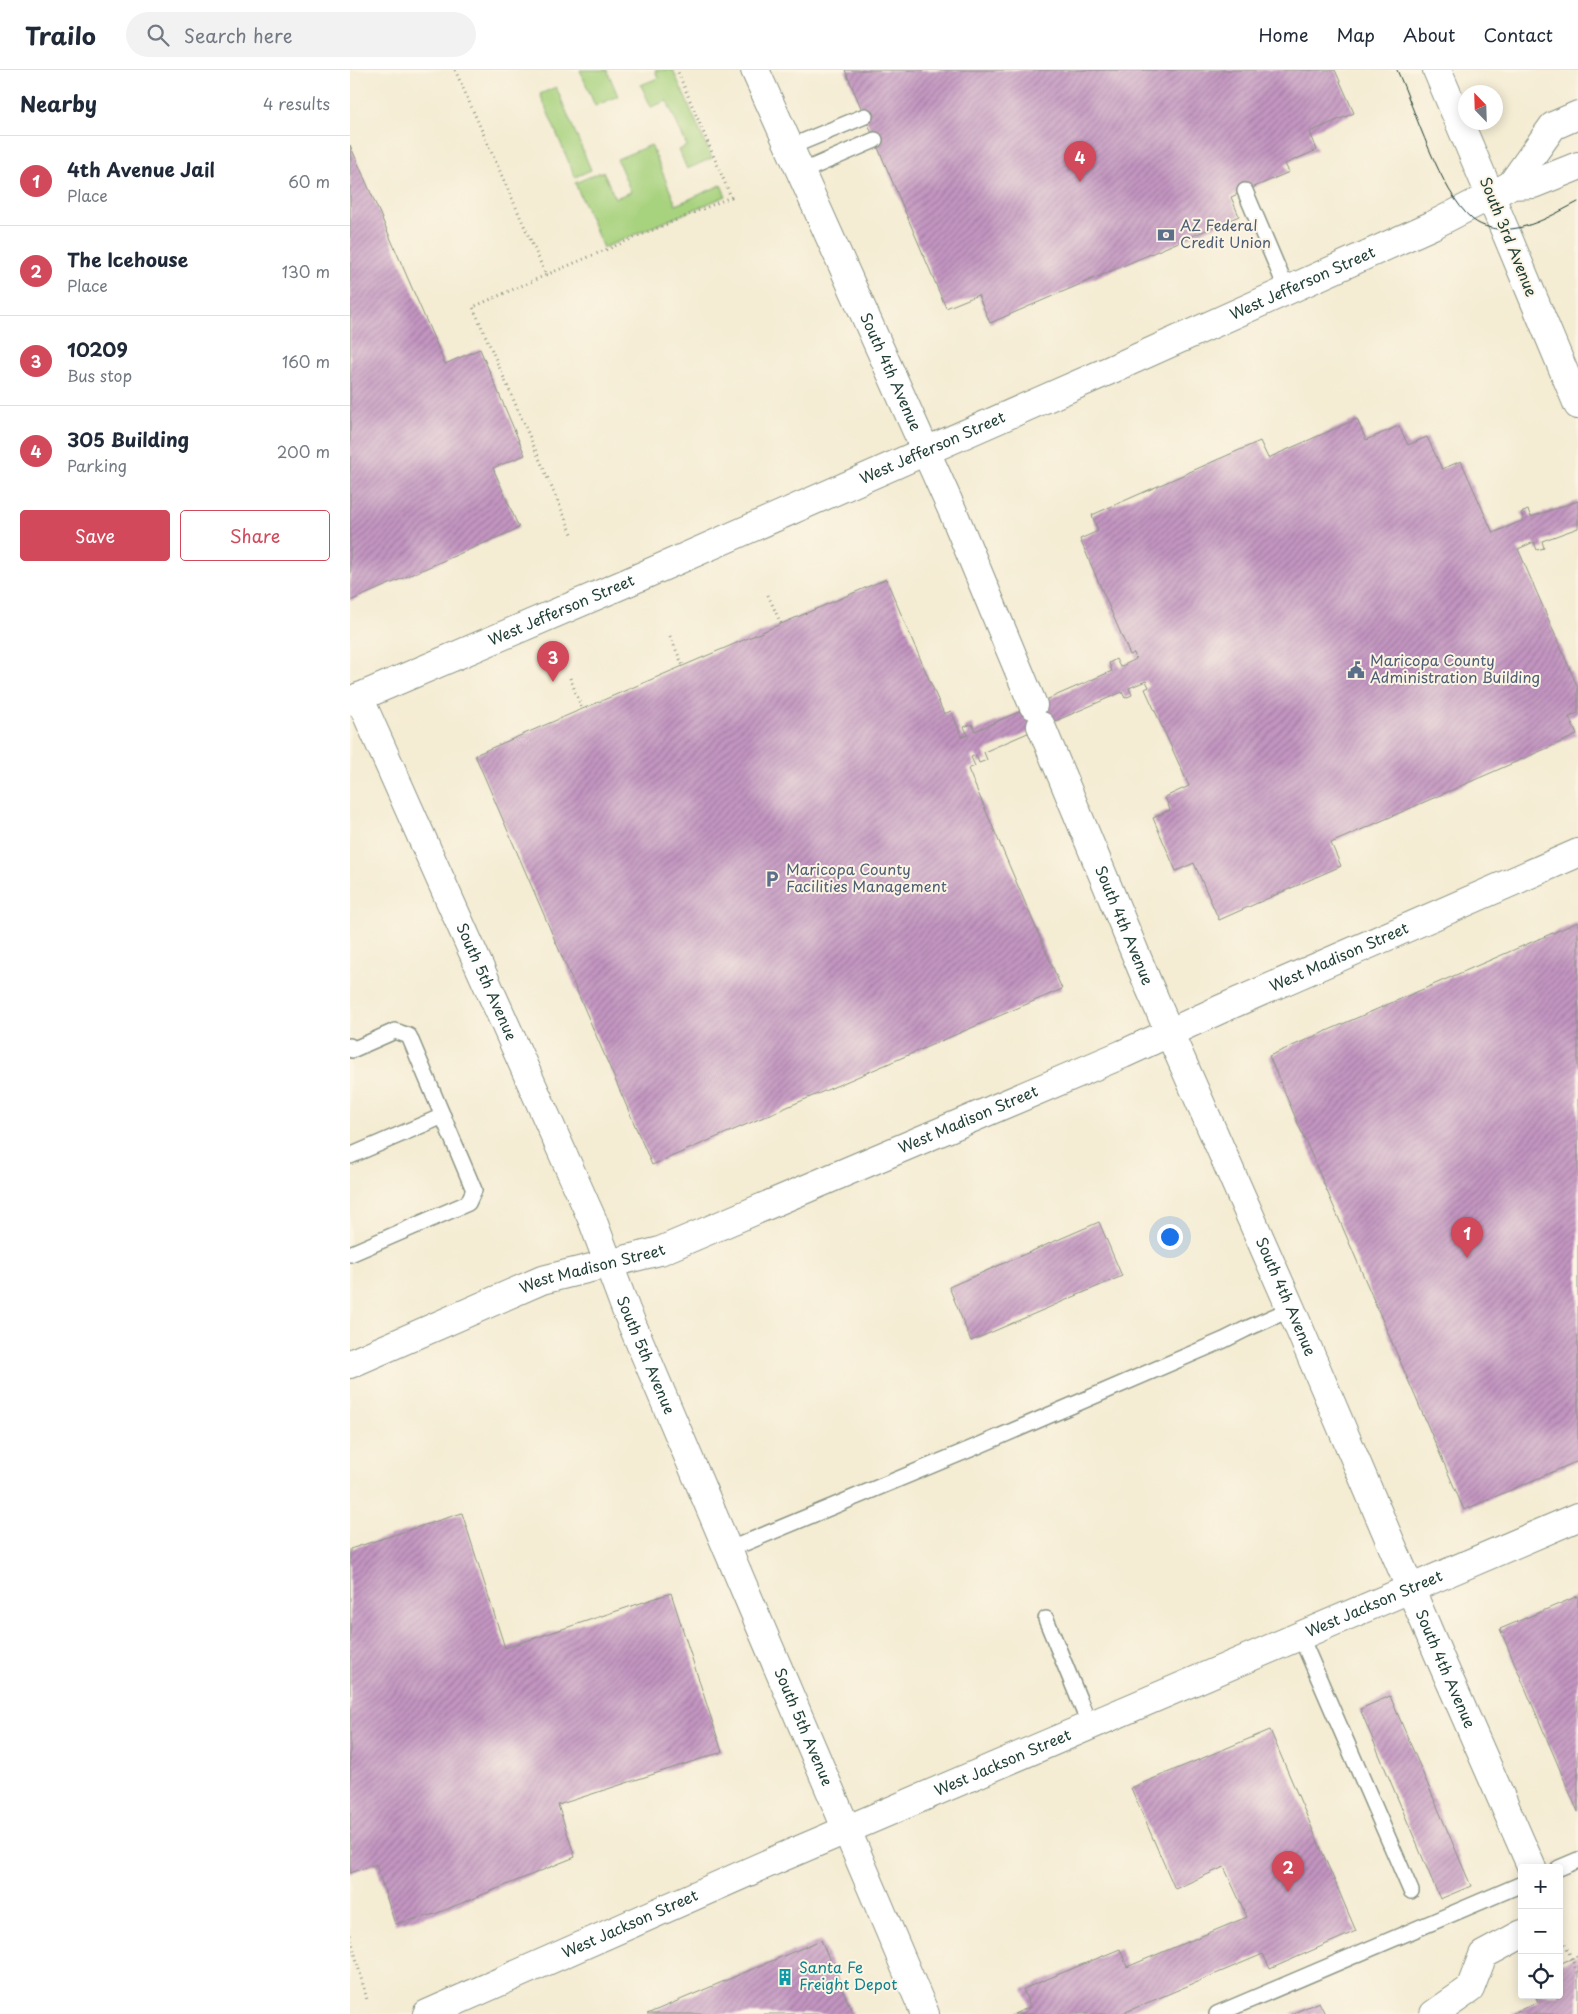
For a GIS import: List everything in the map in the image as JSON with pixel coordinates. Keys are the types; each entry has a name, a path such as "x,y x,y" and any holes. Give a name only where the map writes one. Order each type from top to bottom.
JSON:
{"street":[{"name":"South 4th Avenue","path":"756,70 926,451 1170,1032 1530,1864"},
{"name":"South 3rd Avenue","path":"1437,70 1501,191 1578,405"},
{"path":"1501,191 1553,126 1578,115"},
{"name":"West Jefferson Street","path":"355,699 618,587 926,451 1287,290 1501,191 1533,184 1578,166"},
{"name":"South 5th Avenue","path":"355,699 592,1219 626,1310 925,2014"},
{"name":"West Madison Street","path":"350,1364 542,1280 660,1251 1170,1032 1578,853"},
{"name":"West Jackson Street","path":"427,2014 846,1830 1410,1587 1578,1517"},
{"path":"1434,2014 1470,1989 1483,1955 1518,1936"}],"lane":[{"path":"795,160 864,116"},
{"path":"795,160 875,140"},
{"path":"1245,191 1287,290"},
{"path":"350,1254 468,1203 474,1190 409,1036 395,1031 351,1049"},
{"path":"350,1156 443,1116"},
{"path":"728,1550 1006,1434 1216,1344 1291,1309"},
{"path":"1046,1619 1090,1726"},
{"path":"1300,1635 1411,1890"},
{"path":"1563,1866 1578,1860"},
{"path":"1217,2014 1518,1886"}],"path":[{"path":"455,70 546,275"},
{"path":"573,536 472,307 731,197 677,70"},
{"path":"768,595 781,624"},
{"path":"670,636 683,666"},
{"path":"570,678 582,709"},
{"path":"350,1935 367,2000"},
{"path":"1563,1939 1578,1974"}],"green space":[{"path":"580,70 607,70 618,96 595,106"},
{"path":"655,70 673,70 712,158 687,169 679,150 687,146 667,101 651,107 641,85 658,78"},
{"path":"556,87 591,170 575,177 540,94"},
{"path":"651,145 676,205 721,185 726,196 603,248 575,183 603,171 615,198 631,192 617,159"}],"building":[{"path":"845,70 1335,70 1354,113 1310,132 1317,150 1285,164 1289,172 1231,197 1239,216 990,323 978,295 946,308"},
{"path":"350,145 445,364 480,349 525,455 493,468 519,528 350,601"},
{"path":"1357,419 1366,440 1399,426 1408,445 1427,437 1442,469 1461,461 1493,533 1524,520 1521,513 1528,510 1531,517 1578,501 1578,528 1542,541 1544,548 1537,550 1534,542 1518,549 1578,688 1578,713 1569,717 1577,735 1331,843 1341,866 1219,920 1194,863 1176,871 1153,818 1170,810 1165,797 1189,786 1145,689 1149,687 1146,681 1129,688 1132,695 1125,698 1122,692 984,752 987,760 979,763 976,755 971,757 975,766 968,769 1062,989 652,1165 475,755 886,579 944,714 951,711 962,737 968,735 964,727 972,724 975,731 1112,671 1109,663 1116,659 1120,667 1136,659 1134,653 1130,655 1080,539 1098,531 1092,515 1260,441 1268,458"},
{"path":"1578,922 1578,1461 1464,1510 1269,1056"},
{"path":"1099,1222 1122,1276 971,1341 949,1287"},
{"path":"462,1513 505,1648 671,1593 722,1752 558,1805 575,1857 435,1914 395,1924 376,1864 350,1873 350,1549"},
{"path":"1578,1596 1578,1812 1500,1629"},
{"path":"1390,1696 1471,1886 1440,1899 1360,1709"},
{"path":"1270,1730 1356,1931 1270,1969 1263,1954 1121,2014 1014,2014 1030,2007 1023,1989 1120,1949 1127,1967 1247,1917 1224,1867 1175,1889 1131,1788"},
{"name":"Santa Fe Freight Depot","path":"821,1940 853,2014 647,2014"},
{"path":"1578,1956 1578,2014 1511,2014 1538,2002 1537,1999 1563,1999 1563,1962"},
{"path":"1319,2002 1325,2014 1291,2014"}],"tram line":[{"path":"1397,70 1439,171 1449,190 1472,219 1495,229 1520,228 1546,218 1578,202"}],"place":[{"name":"305 Building","path":"1080,182"},
{"name":"AZ Federal Credit Union","path":"1166,235"},
{"name":"Maricopa County Administration Building","path":"1356,670"},
{"name":"10209","path":"553,682"},
{"name":"Maricopa County Facilities Management","path":"772,879"},
{"name":"4th Avenue Jail","path":"1467,1258"},
{"name":"The Icehouse","path":"1288,1892"},
{"name":"Santa Fe Freight Depot","path":"785,1977"}]}
